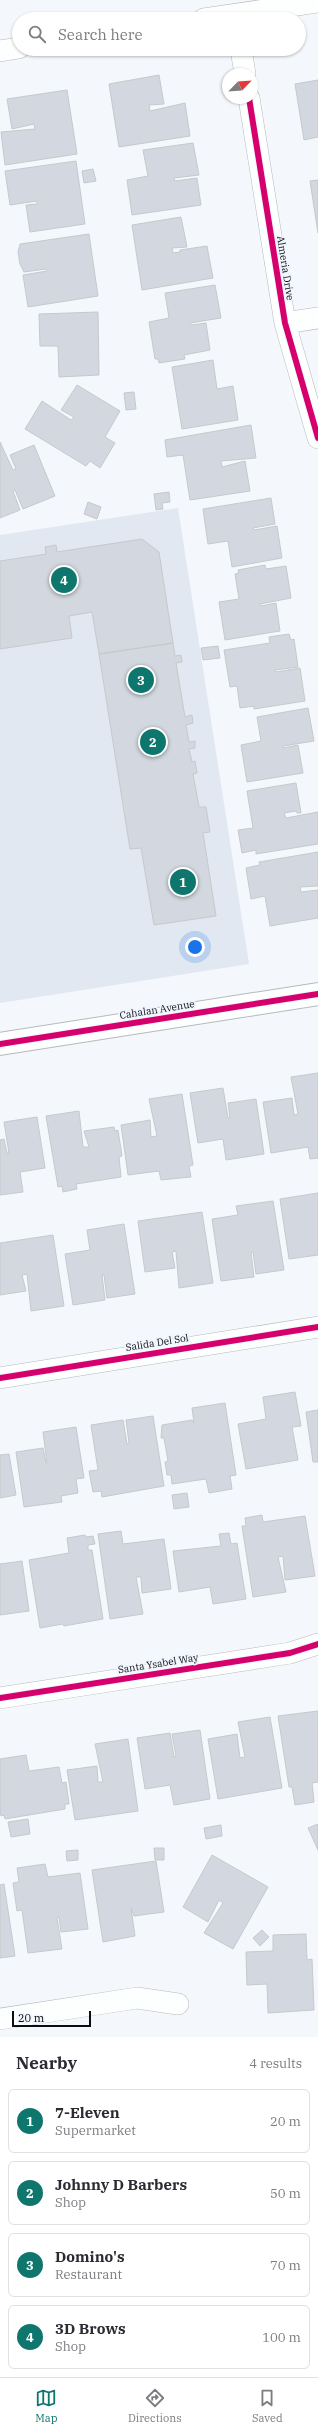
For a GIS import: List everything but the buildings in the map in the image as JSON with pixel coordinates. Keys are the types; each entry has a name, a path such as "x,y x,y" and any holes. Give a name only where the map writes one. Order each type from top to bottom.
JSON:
{"street":[{"path":"263,12 318,2"},
{"path":"0,51 12,49"},
{"path":"242,56 244,68"},
{"name":"Almeria Drive","path":"250,104 285,323 318,438"},
{"path":"285,323 318,318"},
{"name":"Cahalan Avenue","path":"0,1044 318,994"},
{"name":"Salida Del Sol","path":"0,1378 318,1327"},
{"name":"Santa Ysabel Way","path":"0,1698 290,1653 318,1644"},
{"path":"0,2019 137,1998 178,2004"}],"shaded area":[{"path":"178,508 249,964 0,1003 0,535"}],"cycle path":[{"path":"250,104 285,323 318,438"},
{"path":"0,1044 318,994"},
{"path":"0,1378 318,1327"},
{"path":"0,1698 290,1653 318,1644"}],"place":[{"name":"3D Brows","path":"64,580"},
{"name":"Domino's","path":"141,680"},
{"name":"Johnny D Barbers","path":"153,742"},
{"name":"7-Eleven","path":"183,882"}]}
